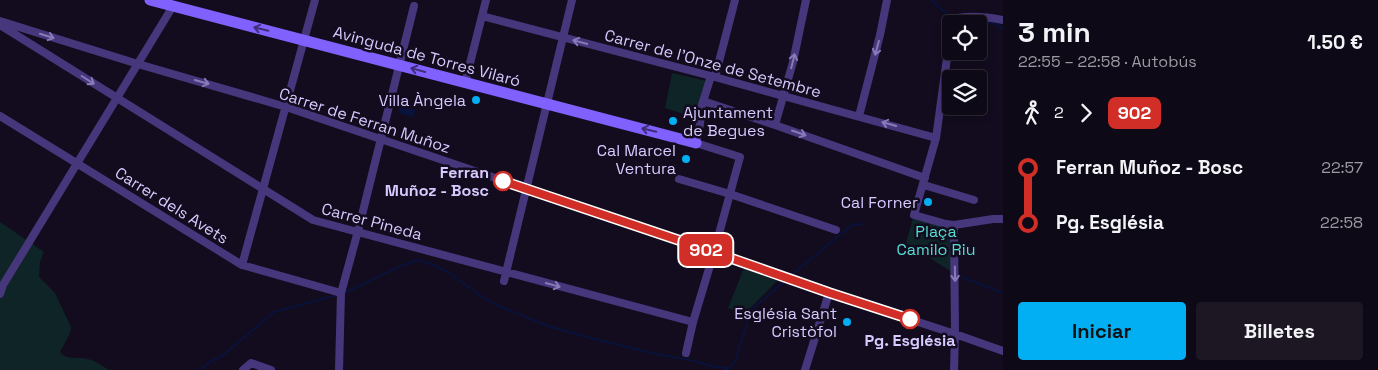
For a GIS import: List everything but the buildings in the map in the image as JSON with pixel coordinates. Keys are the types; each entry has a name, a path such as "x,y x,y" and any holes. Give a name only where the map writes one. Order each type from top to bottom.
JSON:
{"street":[{"name":"Avinguda de Torres Vilaró","path":"150,0 696,143"},
{"path":"242,265 315,0"},
{"path":"465,83 486,0"},
{"path":"504,281 572,0"},
{"path":"686,353 740,157 696,143 703,101 713,76 735,0"},
{"path":"775,125 794,62 806,0"},
{"path":"859,116 887,0"},
{"path":"0,294 3,284 173,6"},
{"path":"339,370 341,292 414,6"},
{"name":"Carrer de l'Onze de Setembre","path":"482,16 784,95 936,138"},
{"path":"987,16 1003,20"},
{"name":"Carrer de Ferran Muñoz","path":"0,21 286,107 381,138 1003,351"},
{"name":"Carrer Pineda","path":"0,25 313,220 693,322"},
{"path":"947,60 936,138 914,215 954,225 1003,219"},
{"path":"703,101 775,125 974,200"},
{"name":"Carrer dels Avets","path":"0,116 242,265 341,292"},
{"path":"678,179 730,194 836,230"},
{"path":"954,225 954,370"},
{"path":"805,370 830,293"},
{"path":"244,370 251,363 268,369"}],"green space":[{"path":"672,73 707,81 697,118 665,108"},
{"name":"Plaça Camilo Riu","path":"914,215 956,227 955,274 906,243"},
{"path":"0,222 44,252 40,262 39,277 55,293 71,327 70,333 60,352 69,357 93,361 109,370 0,370"},
{"path":"744,268 777,281 744,314 728,308"}],"shaded area":[{"path":"400,106 416,110 413,117 398,113"}],"waterway":[{"path":"932,0 947,15"},
{"path":"987,23 994,23 1003,29"},
{"path":"789,277 852,225 862,224"},
{"path":"344,293 403,265 418,260 448,272 494,304 545,325 656,354 728,368"},
{"path":"962,277 1003,293"},
{"path":"725,370 731,367 735,361 749,317 755,307 786,280"},
{"path":"200,370 211,361 222,356 274,312 337,295"}],"bus line":[{"name":"902","path":"503,181 910,319"}],"place":[{"name":"Villa Àngela","path":"476,100"},
{"name":"Ajuntament de Begues","path":"673,121"},
{"name":"Cal Marcel Ventura","path":"686,159"},
{"name":"Ferran Muñoz - Bosc","path":"503,181"},
{"name":"Cal Forner","path":"928,202"},
{"name":"Pg. Església","path":"910,319"},
{"name":"Església Sant Cristòfol","path":"847,322"}]}
